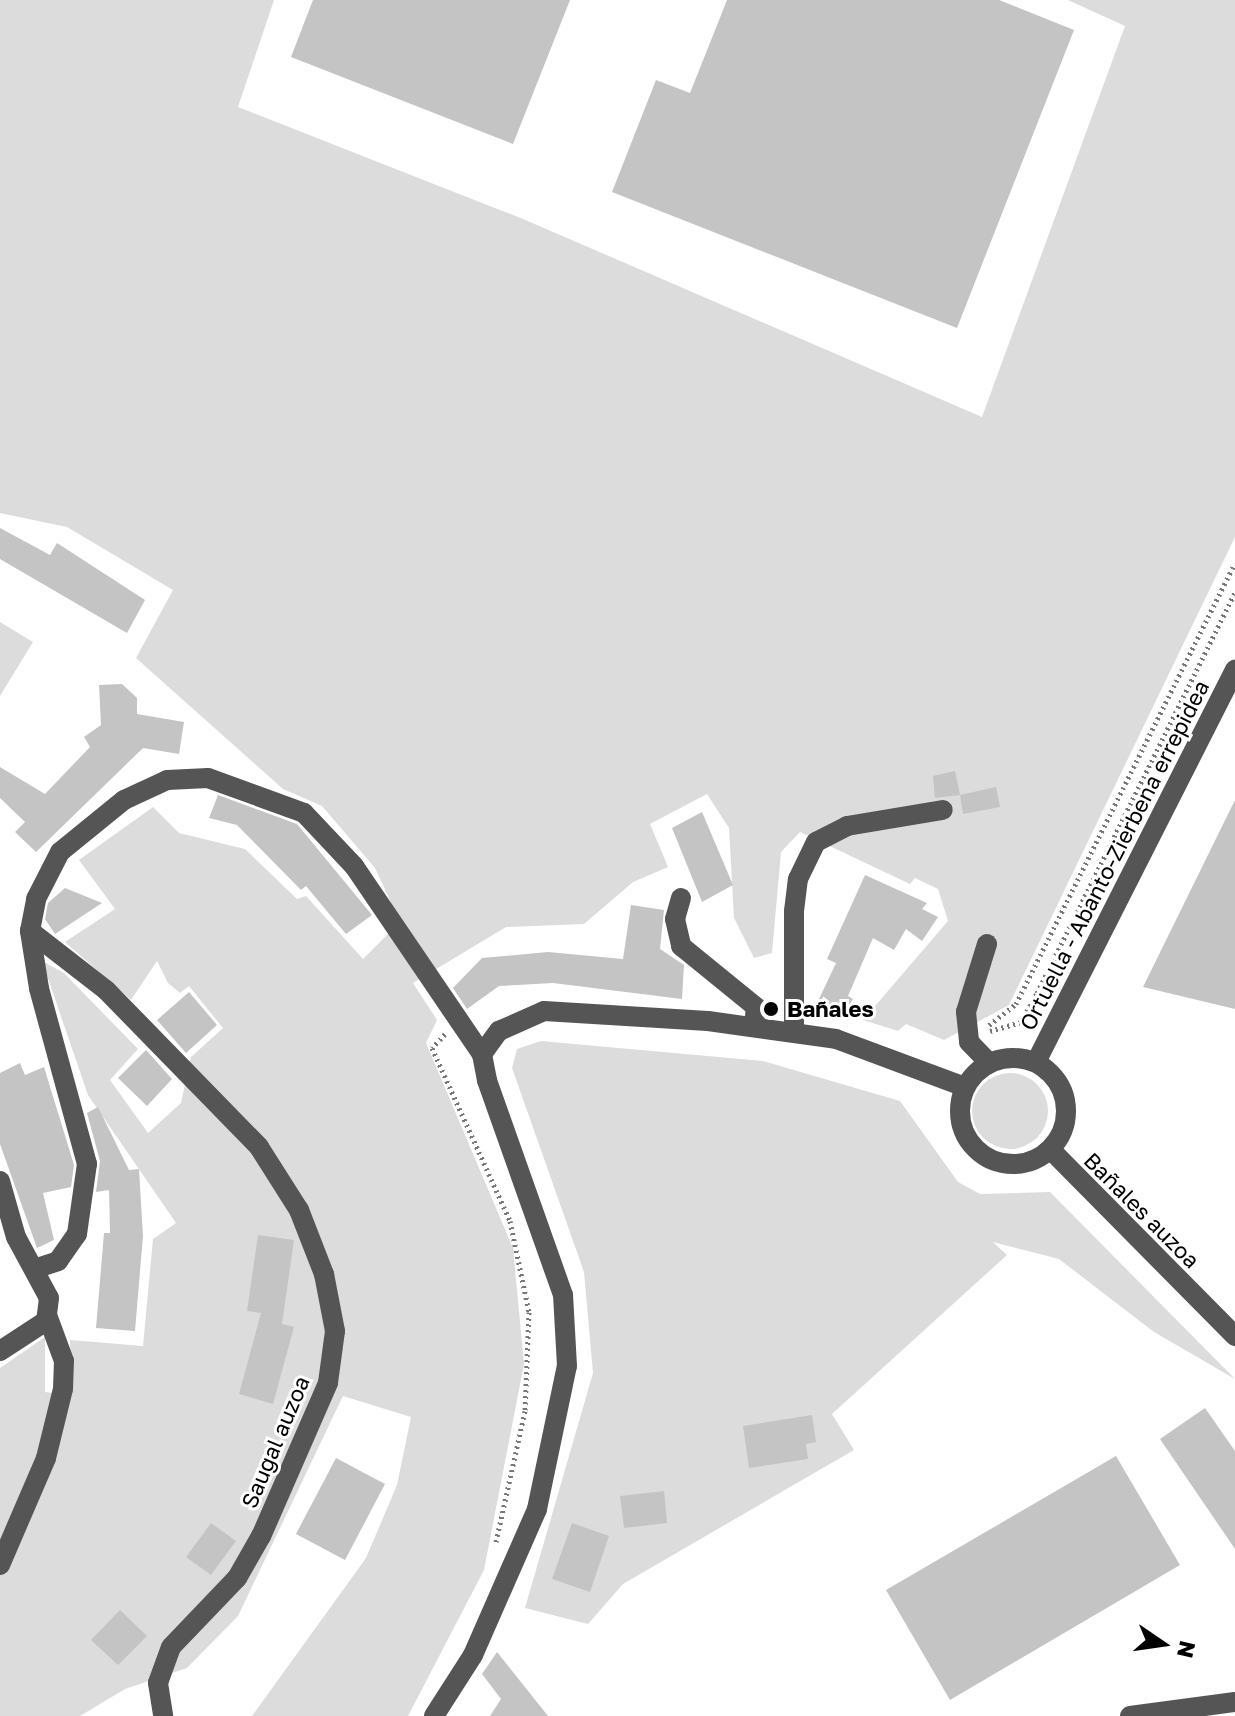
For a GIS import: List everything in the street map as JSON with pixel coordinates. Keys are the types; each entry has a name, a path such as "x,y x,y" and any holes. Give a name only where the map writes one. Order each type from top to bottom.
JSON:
{"street":[{"name":"Ortuella - Abanto-Zierbena errepidea","path":"1036,1062 1235,670"},
{"path":"37,1268 58,1261 77,1234 87,1164 30,931 36,899 60,852 88,825 167,780 222,781 304,813 354,866 459,1030 482,1054 499,1122 563,1295 567,1366 537,1509 473,1655 434,1716"},
{"path":"794,1031 796,895 816,842 847,826 943,810"},
{"path":"681,898 675,919 681,946 756,1007 754,1027"},
{"name":"Saugal auzoa","path":"30,931 106,990 259,1147 299,1210 324,1274 335,1331 328,1383 261,1536 237,1578 171,1647 158,1683 163,1716"},
{"path":"987,944 966,1012 969,1042 989,1063"},
{"path":"482,1054 519,1017 544,1011 794,1031 890,1055 965,1087"},
{"path":"1036,1062 1065,1095 1065,1124 1051,1150 1021,1165 982,1154 960,1119 965,1087 989,1063 1036,1062"},
{"name":"Bañales auzoa","path":"1051,1150 1235,1336"},
{"path":"0,1181 16,1237 37,1268 47,1315 64,1361 63,1389 46,1458 0,1565"},
{"path":"0,1351 47,1315"},
{"path":"1130,1716 1235,1702"}],"path":[{"path":"988,1025 1016,1004 1235,563"},
{"path":"969,1042 1021,1022 1235,593"},
{"path":"459,1030 438,1035 432,1048 510,1221 529,1312 525,1411 493,1555"}],"shaded area":[{"path":"0,0 274,0 238,107 523,219 982,417 1125,26 1068,0 1235,0 1235,537 1009,1005 944,1040 906,1024 898,1031 863,1020 948,921 938,889 915,878 910,884 800,832 781,852 772,953 754,958 734,918 729,828 707,794 650,824 668,867 633,882 584,924 506,927 413,983 437,1020 426,1043 513,1248 524,1364 484,1570 408,1716 252,1716 366,1558 397,1485 411,1417 343,1396 238,1616 187,1668 125,1689 80,1716 0,1716 0,1368 45,1337 45,1392 72,1395 70,1340 143,1346 153,1239 176,1223 88,1095 42,961 64,973 138,1049 110,1080 148,1133 181,1103 191,1057 223,1028 189,986 180,993 168,983 157,961 131,1000 65,942 115,909 79,860 153,807 179,833 245,849 297,899 306,896 363,959 400,922 375,868 322,806 283,789 136,658 173,590 67,527 0,513"},
{"path":"0,622 33,642 0,696"},
{"path":"541,1041 763,1061 900,1101 958,1182 980,1194 1050,1192 1235,1379 1154,1332 1059,1259 993,1242 1007,1255 832,1414 854,1450 623,1584 588,1624 525,1608 593,1373 584,1272 512,1068 517,1049"},
{"path":"1010,1073 1024,1076 1037,1084 1045,1097 1048,1111 1045,1125 1037,1138 1024,1146 1010,1149 996,1146 983,1138 975,1125 972,1111 975,1097 983,1084 996,1076"}],"building":[{"path":"313,0 570,0 513,144 291,57"},
{"path":"727,0 999,0 1074,30 957,328 612,192 656,80 690,93"},
{"path":"0,528 50,555 57,543 145,600 127,633 0,559"},
{"path":"122,684 137,698 137,714 184,722 179,754 143,748 36,852 15,832 25,822 0,798 0,767 45,794 90,747 84,737 101,725 99,685"},
{"path":"955,771 960,795 935,798 933,776"},
{"path":"996,787 1000,807 963,814 960,795"},
{"path":"218,795 297,824 372,915 346,934 306,886 301,890 237,825 209,818"},
{"path":"1235,800 1235,1009 1143,987"},
{"path":"702,812 733,885 702,902 672,828"},
{"path":"865,875 927,903 922,909 938,917 922,941 906,929 894,950 873,938 848,996 853,999 845,1012 834,1012 819,999 836,963 827,959"},
{"path":"65,888 102,903 55,934 45,919 48,903"},
{"path":"631,905 664,910 660,949 684,965 682,999 553,983 499,986 467,1009 453,988 482,958 548,952 623,959"},
{"path":"189,992 217,1025 186,1053 157,1020"},
{"path":"146,1050 172,1079 147,1106 118,1078"},
{"path":"20,1063 25,1075 44,1067 74,1165 71,1187 43,1193 54,1240 37,1248 0,1144 0,1073"},
{"path":"98,1107 129,1170 139,1169 143,1236 135,1331 96,1328 104,1233 110,1233 109,1190 96,1192 100,1161 87,1113"},
{"path":"258,1235 294,1240 282,1324 294,1327 273,1404 239,1394 261,1313 247,1311"},
{"path":"1205,1408 1235,1451 1235,1549 1160,1439"},
{"path":"812,1415 816,1442 806,1444 808,1459 749,1468 743,1426"},
{"path":"1116,1456 1180,1565 950,1700 886,1590"},
{"path":"336,1458 385,1484 345,1560 296,1534"},
{"path":"664,1491 667,1523 624,1528 620,1496"},
{"path":"211,1523 236,1541 211,1575 186,1557"},
{"path":"572,1523 609,1536 590,1592 552,1579"},
{"path":"120,1610 147,1636 118,1665 91,1640"},
{"path":"497,1652 548,1716 490,1716 501,1699 482,1674"}],"place":[{"name":"Bañales","path":"771,1009"}]}
